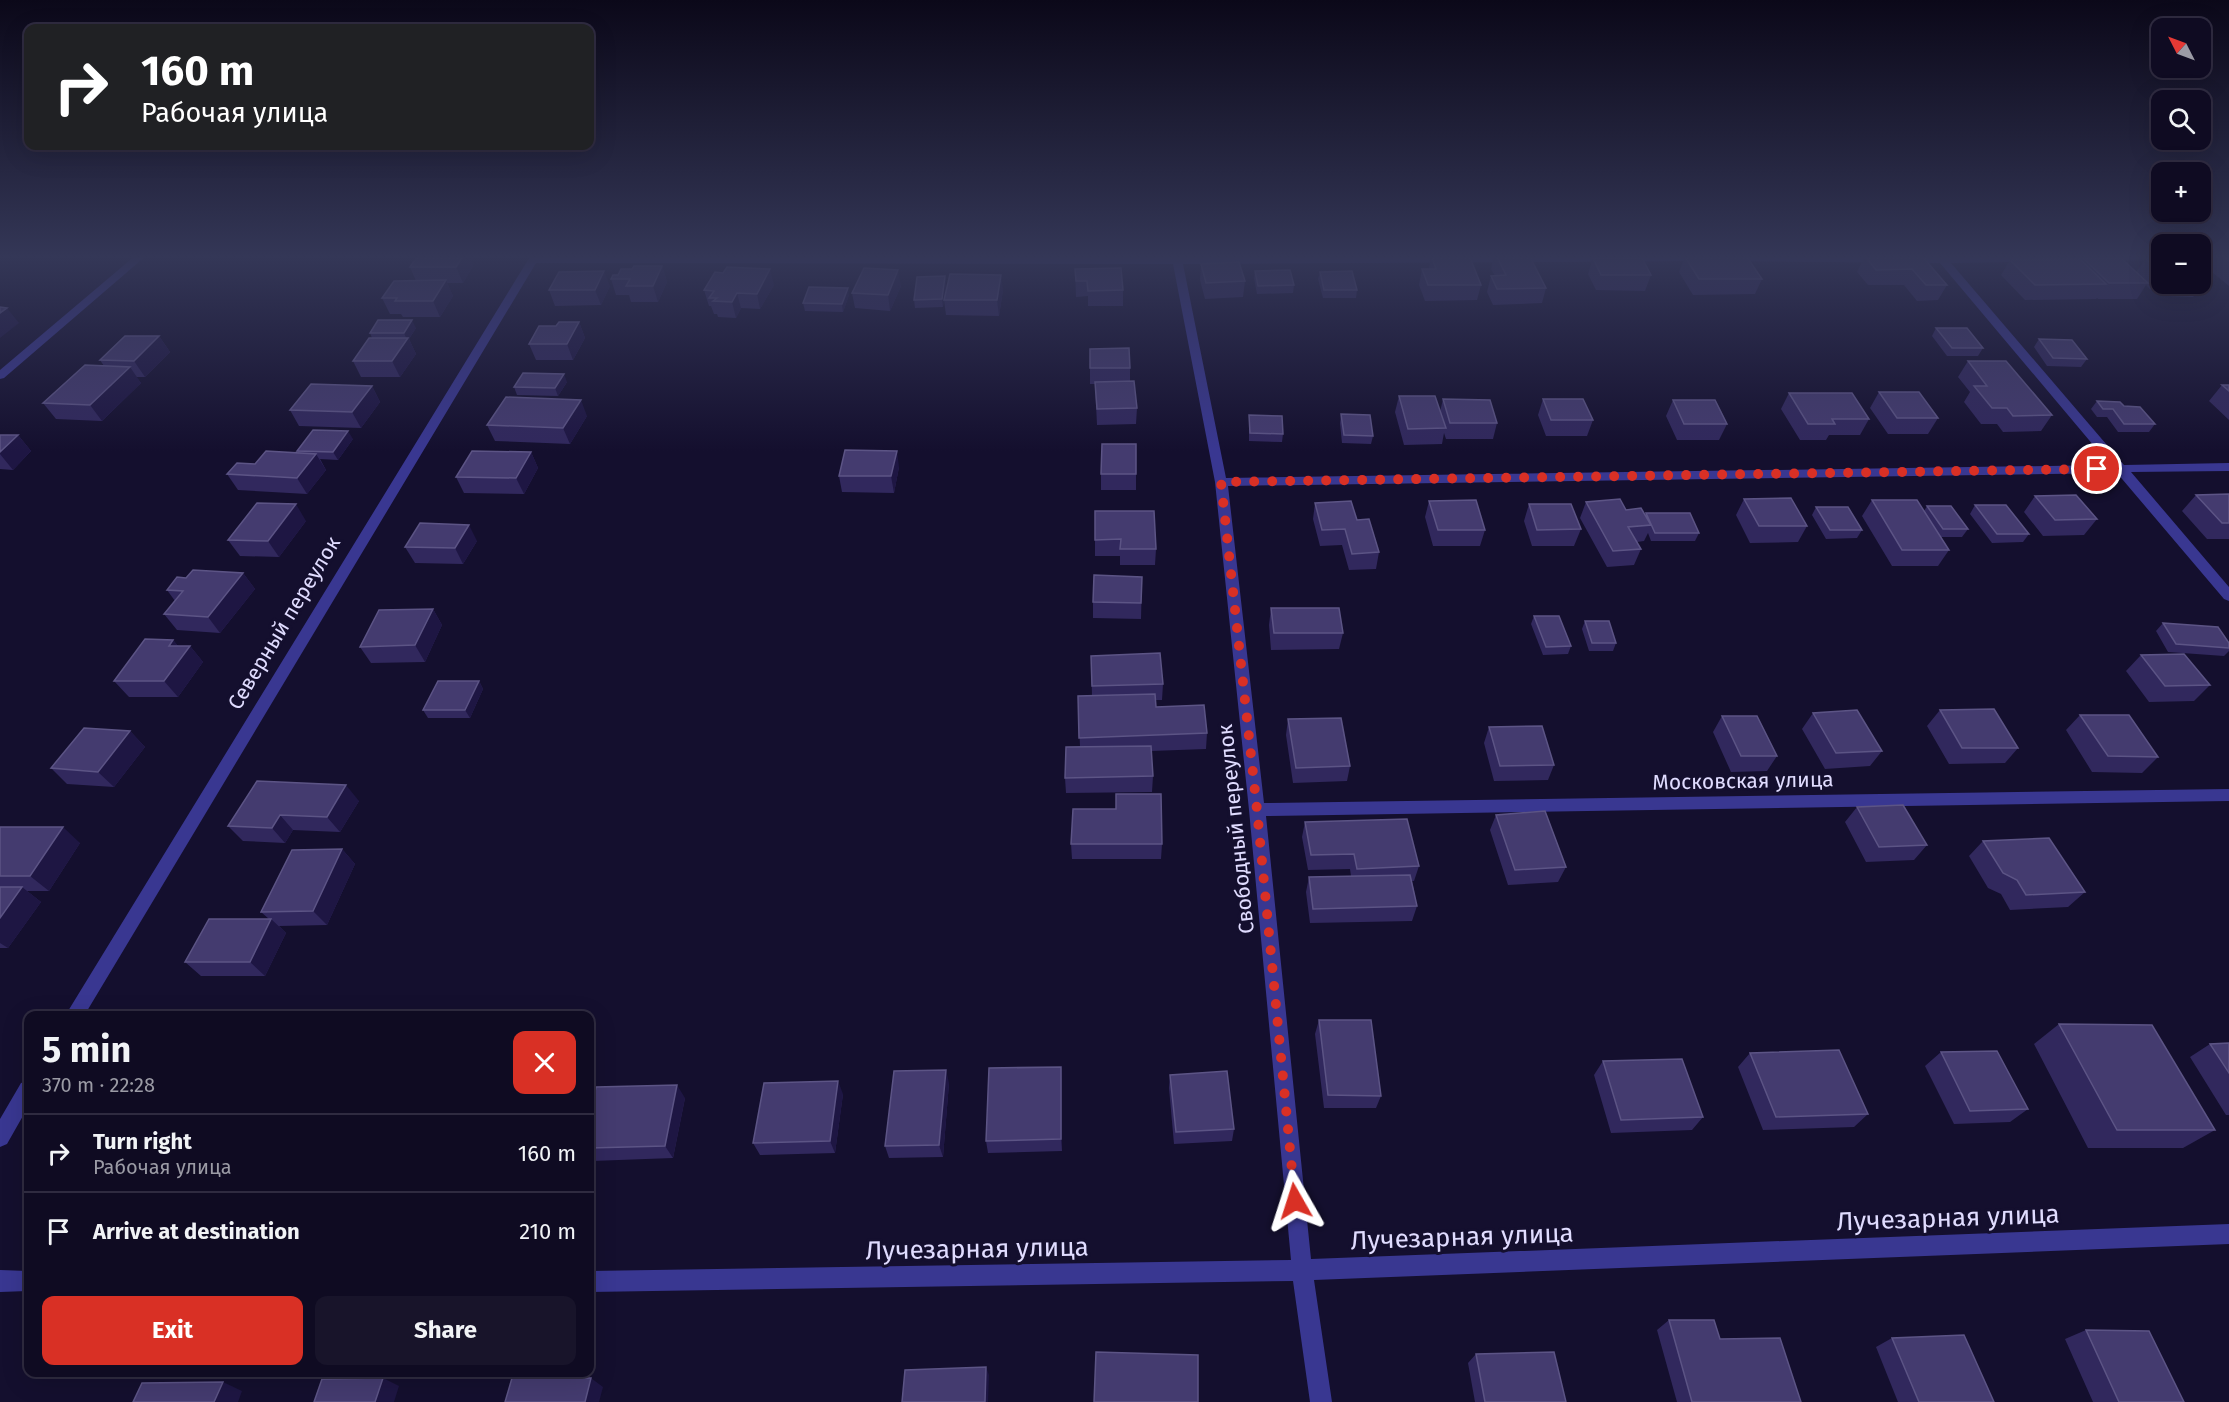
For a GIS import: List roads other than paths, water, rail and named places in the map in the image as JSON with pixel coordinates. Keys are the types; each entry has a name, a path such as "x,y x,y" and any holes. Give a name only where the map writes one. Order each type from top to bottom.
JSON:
{"street":[{"path":"0,376 65,320"},
{"name":"Северный переулок","path":"77,1011 497,320"},
{"name":"Свободный переулок","path":"1189,320 1221,482 1257,810 1302,1270 1321,1402"},
{"path":"1995,320 2229,596"},
{"path":"1221,482 2229,467"},
{"name":"Московская улица","path":"1257,810 2229,795"},
{"path":"0,1137 24,1097"},
{"name":"Лучезарная улица","path":"594,1282 1302,1270 2229,1234"},
{"path":"0,1281 24,1281"}]}
